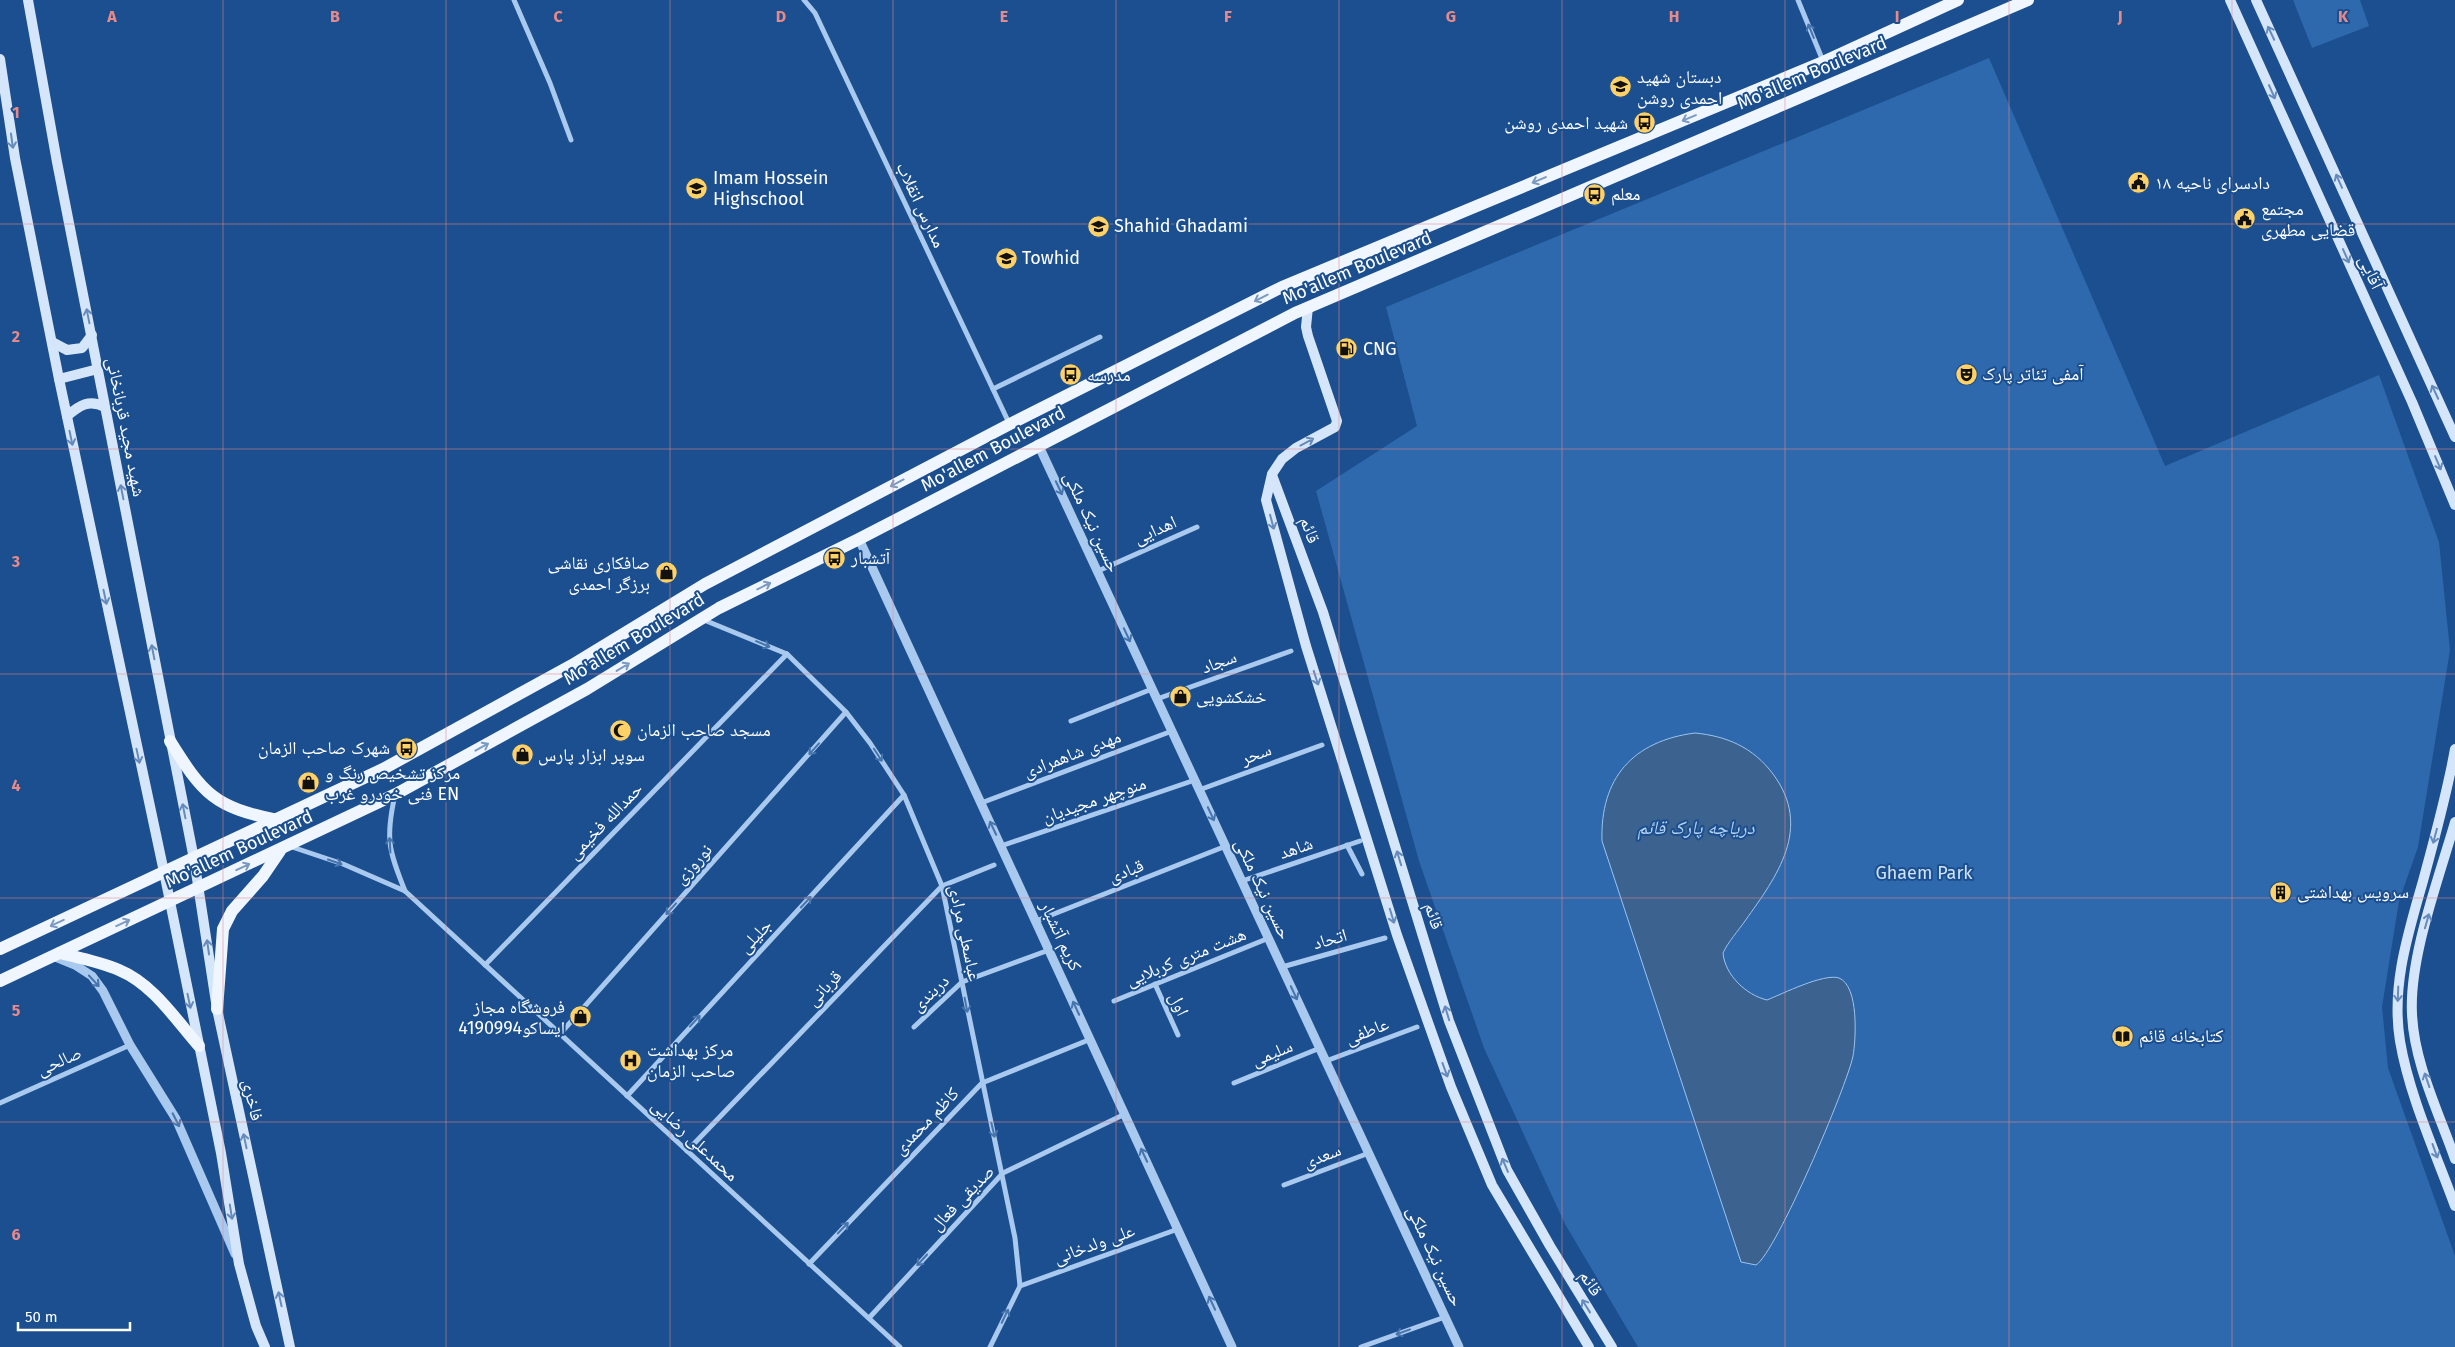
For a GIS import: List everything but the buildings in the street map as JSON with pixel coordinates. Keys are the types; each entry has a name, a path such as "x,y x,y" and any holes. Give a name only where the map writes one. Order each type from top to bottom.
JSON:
{"main road":[{"name":"شهید مجید قربانخانی","path":"28,0 56,162 92,335 194,859"},
{"name":"Mo'allem Boulevard","path":"0,950 400,760 572,664 705,584 1010,424 1282,287 1823,62 1958,0"},
{"name":"Mo'allem Boulevard","path":"0,982 396,794 587,689 719,608 859,539 1038,444 1308,307 2028,0"},
{"name":"آقایی","path":"2230,0 2408,394 2455,505"},
{"name":"آقایی","path":"2257,1 2455,437"},
{"path":"0,58 15,158 66,416 164,872 221,1153 239,1264 256,1326 265,1347"},
{"name":"قائم","path":"1308,307 1306,327 1308,336 1336,421 1335,427 1296,448 1282,458 1272,474 1266,500 1306,646 1428,1023 1492,1185 1589,1347"},
{"path":"52,342 67,350 82,348 92,335"},
{"path":"59,380 98,369"},
{"path":"66,416 80,405 94,402 106,407"},
{"name":"قائم","path":"1272,474 1323,612 1449,1021 1507,1170 1550,1246 1612,1347"},
{"path":"170,741 193,779 206,793 223,805 244,814 277,820"},
{"path":"2455,749 2447,789 2399,974 2398,1018 2400,1041 2408,1077 2455,1206"},
{"path":"2455,822 2420,946 2414,975 2412,1014 2419,1055 2455,1159"},
{"path":"217,1009 223,929 232,911 285,848"},
{"name":"فاخری","path":"194,859 217,1009 290,1347"},
{"path":"56,955 96,961 121,970 139,982 158,999 199,1046"}],"street":[{"path":"514,0 550,83 571,140"},
{"name":"مدارس انقلاب","path":"804,0 815,13 1010,424"},
{"path":"1798,0 1823,62"},
{"path":"993,389 1100,337"},
{"name":"حسین نیک ملکی","path":"1038,444 1459,1347"},
{"name":"اهدایی","path":"1098,571 1197,527"},
{"name":"کریم آتشبار","path":"859,539 1232,1347"},
{"name":"عباسعلی مرادی","path":"702,619 787,654 846,712 870,743 904,795 942,886 982,1083 1003,1173 1020,1286"},
{"name":"سجاد","path":"1157,699 1291,651"},
{"name":"حمدالله فخیمی","path":"485,965 787,654"},
{"path":"1071,721 1152,689"},
{"name":"نوروزی","path":"560,1034 846,712"},
{"name":"مهدی شاهمرادی","path":"981,803 1172,731"},
{"name":"سحر","path":"1199,790 1322,745"},
{"name":"منوچهر مجیدیان","path":"1001,846 1195,780"},
{"path":"396,794 389,822 390,852 405,891"},
{"name":"جلیلی","path":"627,1096 904,795"},
{"name":"شاهد","path":"1242,881 1360,841"},
{"path":"1347,845 1362,874"},
{"name":"قبادی","path":"1036,921 1226,846"},
{"path":"285,848 343,864 405,891"},
{"name":"قربانی","path":"687,1151 942,886 994,865"},
{"name":"محمدعلی رضایی","path":"405,891 900,1347"},
{"name":"هشت متری کربلایی","path":"1114,1001 1269,938"},
{"name":"اتحاد","path":"1282,967 1385,938"},
{"name":"دربندی","path":"914,1027 962,982 1049,950"},
{"path":"56,955 92,976 103,991 130,1045 176,1119 239,1264"},
{"name":"اول","path":"1155,984 1178,1035"},
{"name":"عاطفی","path":"1326,1061 1417,1027"},
{"name":"کاظم محمدی","path":"809,1264 982,1083 1090,1040"},
{"name":"صالحی","path":"0,1103 130,1045"},
{"name":"سلیمی","path":"1234,1083 1320,1048"},
{"name":"صدیقی فعال","path":"868,1318 1003,1173 1125,1114"},
{"name":"سعدی","path":"1284,1185 1369,1153"},
{"name":"علی ولدخانی","path":"1020,1286 1178,1229"},
{"path":"990,1347 1020,1286"},
{"path":"1361,1347 1445,1317"}],"green space":[{"path":"2293,0 2360,0 2369,26 2312,48"},
{"name":"Ghaem Park","path":"1989,58 2165,466 2379,375 2439,542 2450,650 2418,847 2399,901 2382,1007 2388,1068 2455,1256 2455,1347 1638,1347 1565,1224 1484,1048 1419,861 1316,491 1417,426 1386,307"}],"water":[{"name":"دریاچه پارک قائم","path":"1695,733 1728,740 1738,744 1757,757 1773,774 1785,794 1790,813 1790,832 1786,851 1778,869 1757,904 1723,953 1728,969 1744,989 1767,1000 1814,981 1832,977 1839,978 1850,991 1855,1014 1853,1056 1838,1100 1794,1202 1766,1254 1756,1265 1741,1262 1602,841 1603,819 1607,799 1614,781 1625,766 1638,754 1654,744 1673,737"}],"place":[{"name":"دبستان شهید احمدی روشن","path":"1621,87"},
{"name":"شهید احمدی روشن","path":"1644,123"},
{"name":"دادسرای ناحیه ۱۸","path":"2139,183"},
{"name":"Imam Hossein Highschool","path":"697,188"},
{"name":"معلم","path":"1595,194"},
{"name":"مجتمع قضایی مطهری","path":"2245,219"},
{"name":"Shahid Ghadami","path":"1098,226"},
{"name":"Towhid","path":"1006,258"},
{"name":"CNG","path":"1347,349"},
{"name":"آمفی تئاتر پارک","path":"1966,374"},
{"name":"مدرسه","path":"1071,375"},
{"name":"آتشبار","path":"835,558"},
{"name":"صافکاری نقاشی برزگر احمدی","path":"666,573"},
{"name":"خشکشویی","path":"1180,697"},
{"name":"مسجد صاحب الزمان","path":"621,730"},
{"name":"شهرک صاحب الزمان","path":"406,748"},
{"name":"سوپر ابزار پارس","path":"522,755"},
{"name":"مرکز تشخیص رنگ و فنی خودرو غرب EN","path":"309,783"},
{"name":"سرویس بهداشتی","path":"2281,892"},
{"name":"فروشگاه مجاز ایساکو4190994","path":"581,1017"},
{"name":"کتابخانه قائم","path":"2123,1036"},
{"name":"مرکز بهداشت صاحب الزمان","path":"631,1060"}]}
